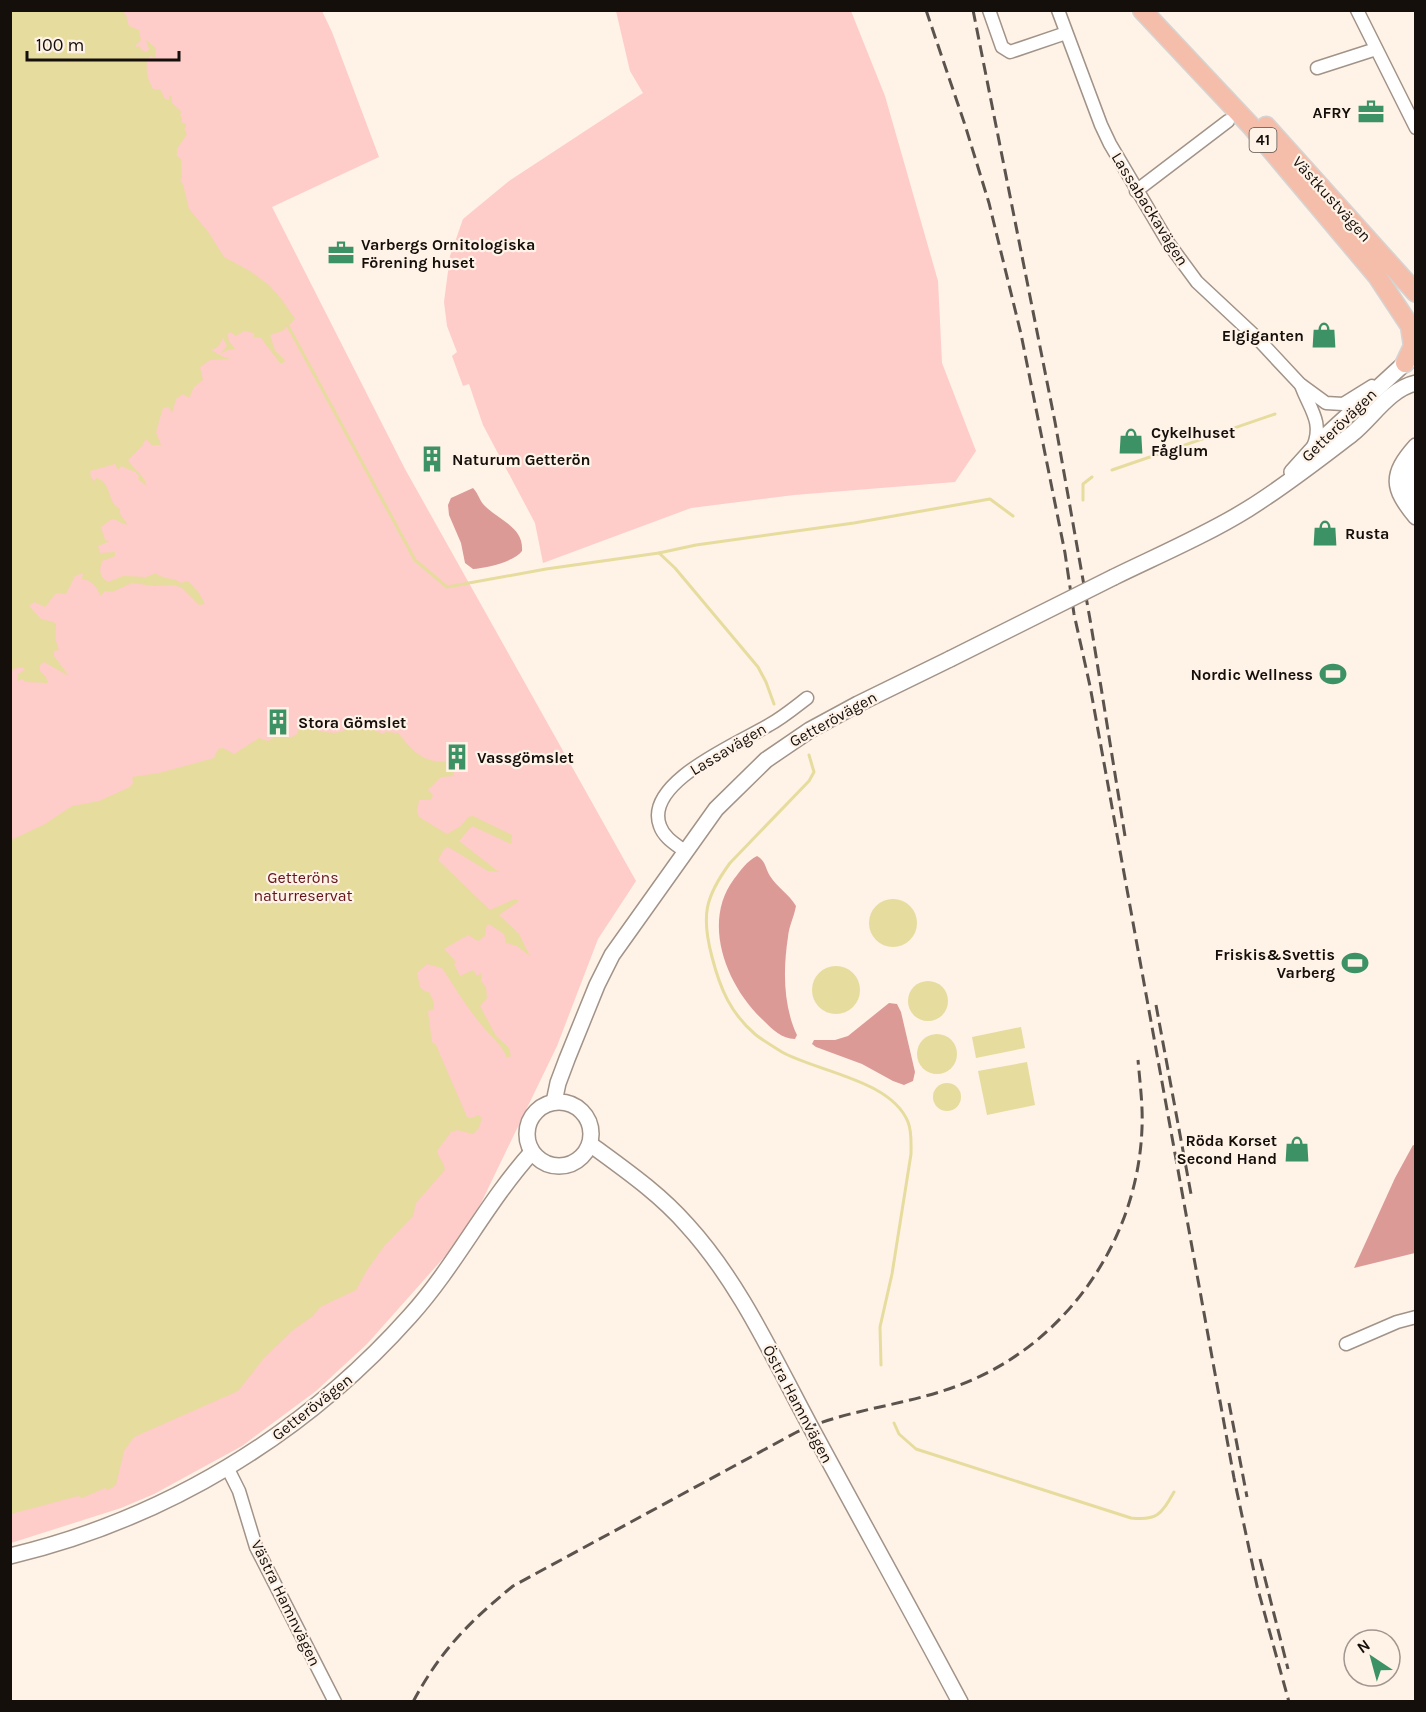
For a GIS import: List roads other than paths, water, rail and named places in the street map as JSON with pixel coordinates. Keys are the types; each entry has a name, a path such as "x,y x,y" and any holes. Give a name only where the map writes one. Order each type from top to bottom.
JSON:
{"main road":[{"name":"Västkustvägen","path":"1142,10 1251,126 1377,276 1416,315"},
{"name":"Västkustvägen","path":"1159,10 1411,288"},
{"name":"Västkustvägen","path":"1377,276 1410,326 1413,346 1405,364"}],"street":[{"path":"989,10 1002,47 1010,52 1066,33"},
{"name":"Lassabackavägen","path":"1058,10 1101,125 1136,191 1169,244 1197,282 1257,338 1300,384"},
{"path":"1357,10 1416,128"},
{"path":"1317,68 1376,49"},
{"path":"1136,191 1228,121"},
{"path":"1326,403 1343,404 1405,364"},
{"name":"Getterövägen","path":"554,1102 558,1083 597,985 628,929 702,827 730,794 766,760 835,715 1219,526 1266,497 1295,478 1343,431 1405,364"},
{"name":"Getterövägen","path":"1266,497 1312,449 1343,431 1398,390 1416,383"},
{"path":"1300,384 1326,403 1343,431"},
{"path":"1300,384 1315,413 1323,422 1343,431"},
{"path":"1312,449 1318,433 1315,413"},
{"path":"1416,446 1399,467 1396,486 1403,502 1416,517"},
{"path":"1416,462 1409,471 1407,484 1416,501"},
{"name":"Lassavägen","path":"686,852 671,840 660,826 658,812 664,795 700,764 771,724 807,698"},
{"path":"554,1102 568,1103 575,1106 585,1116 591,1129 590,1144 582,1156 570,1164 556,1166 542,1162 532,1152 527,1139 528,1124 540,1107 554,1102"},
{"name":"Östra Hamnvägen","path":"590,1144 639,1180 671,1209 693,1231 723,1270 771,1353 960,1701"},
{"name":"Getterövägen","path":"10,1556 90,1533 168,1500 228,1469 303,1418 360,1368 411,1316 447,1270 494,1198 532,1152"},
{"path":"1346,1344 1397,1322 1416,1317"},
{"name":"Västra Hamnvägen","path":"228,1469 239,1491 256,1547 335,1701"}],"waterway":[{"path":"288,326 415,560 447,587 546,569 659,553 675,568 758,667 774,704"},
{"path":"1112,470 1275,414"},
{"path":"1083,500 1083,484 1092,477"},
{"path":"659,553 696,545 854,523 990,499 1013,516"},
{"path":"809,755 814,772 809,781 730,863 715,886 708,907 707,930 712,957 723,990 733,1009 747,1027 782,1052 852,1079 886,1096 899,1108 908,1122 911,1134 911,1154 892,1274 880,1327 881,1365"},
{"path":"894,1423 899,1434 916,1449 1131,1518 1147,1518 1158,1514 1174,1492"}],"railway":[{"path":"926,10 989,203 1021,334 1065,553 1074,614 1090,686 1234,1478 1257,1586 1289,1702"},
{"path":"973,10 1055,422 1125,836"},
{"path":"1156,1005 1191,1194"},
{"path":"413,1702 434,1667 457,1638 513,1586 795,1433 834,1418 937,1393 996,1368 1030,1345 1062,1317 1088,1285 1110,1249 1126,1211 1137,1170 1142,1128 1138,1060"},
{"path":"1229,1403 1247,1497"},
{"path":"1260,1559 1288,1669"}],"place":[{"name":"AFRY","path":"1371,112"},
{"name":"Varbergs Ornitologiska Förening huset","path":"341,253"},
{"name":"Elgiganten","path":"1324,335"},
{"name":"Cykelhuset Fåglum","path":"1131,441"},
{"name":"Naturum Getterön","path":"432,459"},
{"name":"Rusta","path":"1325,533"},
{"name":"Nordic Wellness","path":"1333,674"},
{"name":"Stora Gömslet","path":"278,722"},
{"name":"Vassgömslet","path":"457,757"},
{"name":"Friskis&Svettis Varberg","path":"1355,963"},
{"name":"Röda Korset Second Hand","path":"1297,1149"}],"park label":[{"name":"Getteröns naturreservat","path":"303,886"}]}
